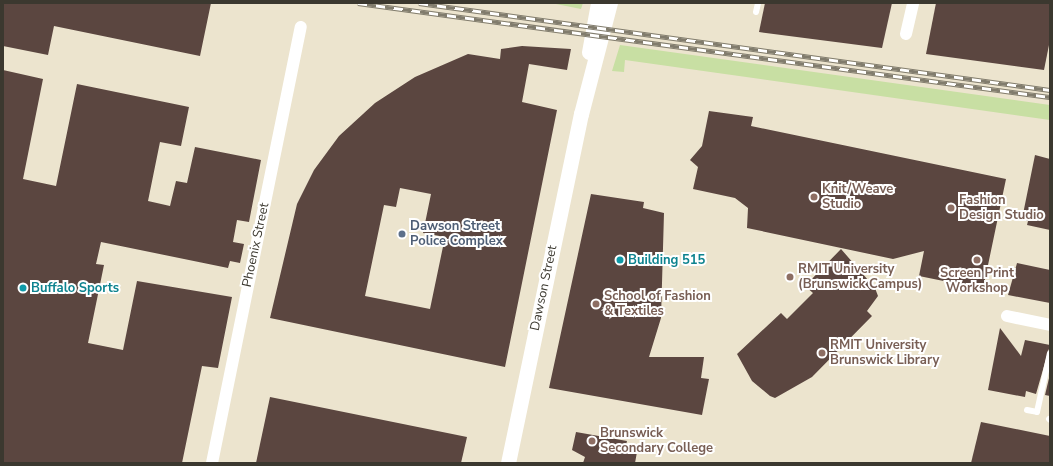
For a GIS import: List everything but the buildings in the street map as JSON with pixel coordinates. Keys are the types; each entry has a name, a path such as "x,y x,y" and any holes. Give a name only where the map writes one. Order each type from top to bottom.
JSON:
{"street":[{"name":"Dawson Street","path":"581,114 598,3"},
{"name":"Dawson Street","path":"508,463 581,114 610,3"},
{"path":"906,34 913,3"},
{"name":"Phoenix Street","path":"212,463 301,27"},
{"path":"1008,316 1050,325"}],"lane":[{"path":"756,12 758,3"},
{"path":"1027,410 1037,412 1050,353"}],"green space":[{"path":"551,3 583,3 581,9"},
{"path":"620,45 1050,105 1050,120 625,60 624,72 612,71"}],"railway":[{"path":"358,3 1050,97"},
{"path":"419,3 1050,90"}],"place":[{"name":"Knit/Weave Studio","path":"814,197"},
{"name":"Fashion Design Studio","path":"951,208"},
{"name":"Dawson Street Police Complex","path":"402,234"},
{"name":"Building 515","path":"620,260"},
{"name":"Screen Print Workshop","path":"977,260"},
{"name":"RMIT University (Brunswick Campus)","path":"790,277"},
{"name":"Buffalo Sports","path":"23,288"},
{"name":"School of Fashion & Textiles","path":"596,304"},
{"name":"RMIT University Brunswick Library","path":"822,353"},
{"name":"Brunswick Secondary College","path":"592,441"}]}
